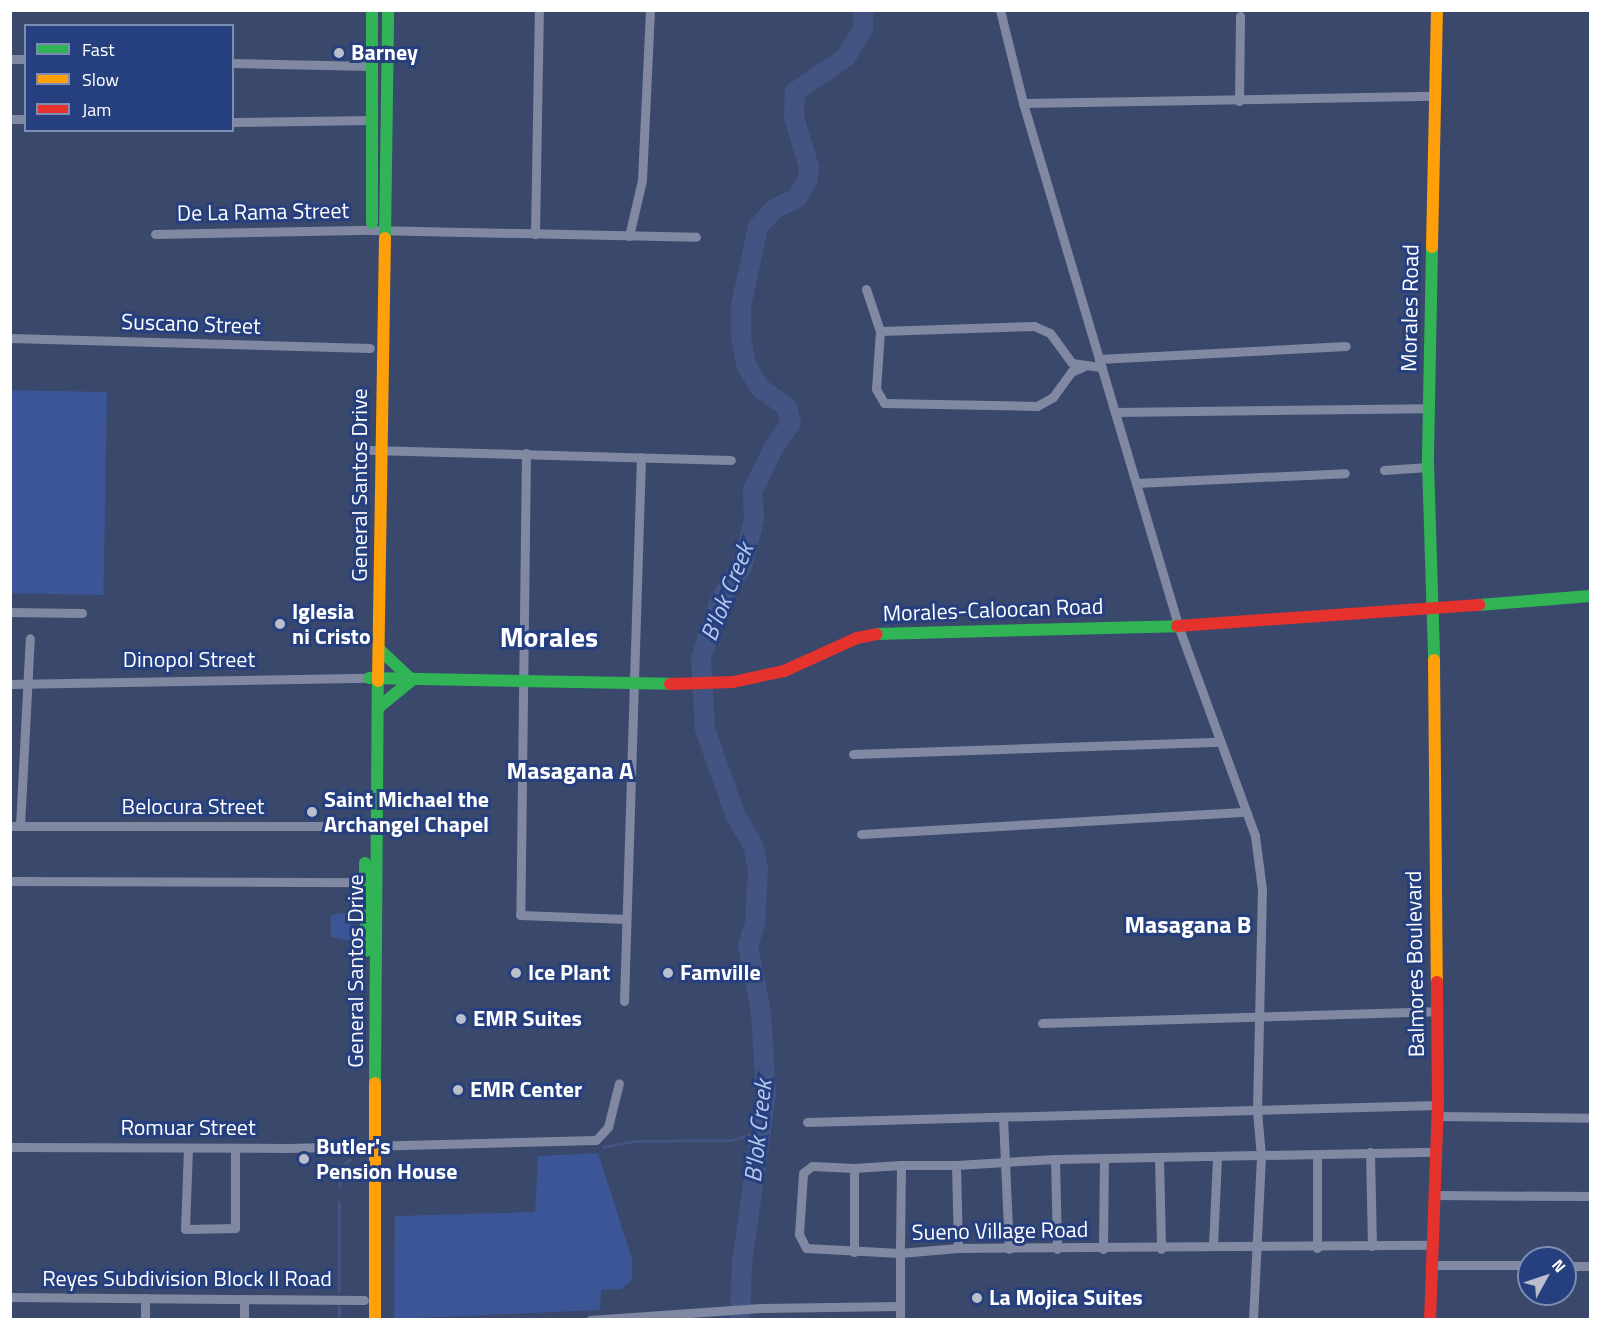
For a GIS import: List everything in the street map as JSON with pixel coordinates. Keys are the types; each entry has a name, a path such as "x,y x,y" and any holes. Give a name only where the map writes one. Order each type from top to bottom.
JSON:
{"main road":[{"name":"General Santos Drive","path":"364,1320 371,1147 370,826 374,678 378,231 372,120 372,10"},
{"name":"General Santos Drive","path":"375,1320 365,882 379,707 374,678 380,650 376,450 370,348 388,10"},
{"name":"Morales Road","path":"1433,607 1428,467 1437,10"},
{"name":"Morales-Caloocan Road","path":"374,678 636,685 711,683 784,671 857,638 881,633 940,628 1179,628 1590,596"},
{"name":"Balmores Boulevard","path":"1430,1320 1430,1245 1437,1110 1433,607"},
{"path":"379,707 412,680 380,650"}],"street":[{"path":"535,234 539,10"},
{"path":"629,236 642,180 650,10"},
{"path":"1000,10 1023,103 1179,628 1255,836 1262,889 1257,1111 1261,1156 1253,1320"},
{"path":"1239,101 1240,16"},
{"path":"234,63 372,66"},
{"path":"1023,103 1434,96"},
{"path":"234,123 372,120"},
{"name":"De La Rama Street","path":"154,234 378,231 696,237"},
{"path":"866,289 880,331 876,389 884,403 897,406 1037,406 1053,397 1073,370 1100,363 1346,346"},
{"path":"880,331 1034,326 1045,328 1067,360 1083,367"},
{"name":"Suscano Street","path":"10,338 370,348"},
{"path":"1115,412 1429,408"},
{"path":"376,450 731,460"},
{"path":"526,453 520,915 626,919"},
{"path":"624,1001 636,685 641,457"},
{"path":"1384,470 1428,467"},
{"path":"1136,483 1345,473"},
{"path":"10,612 82,613"},
{"path":"15,826 30,638"},
{"name":"Dinopol Street","path":"10,684 374,678"},
{"path":"853,754 1220,742"},
{"path":"861,834 1246,812"},
{"name":"Belocura Street","path":"15,826 370,826"},
{"path":"10,881 365,882"},
{"path":"1042,1023 1436,1011"},
{"name":"Romuar Street","path":"10,1148 371,1147 596,1140 608,1127 619,1083"},
{"path":"807,1122 1257,1111 1437,1110 1590,1118"},
{"path":"1003,1118 1009,1249"},
{"path":"188,1148 185,1229 235,1228 235,1148"},
{"path":"1370,1152 1372,1246"},
{"path":"901,1165 900,1253 810,1250 799,1234 806,1169 812,1166 854,1168 901,1165 956,1165 1055,1159 1435,1152"},
{"path":"1317,1154 1317,1248"},
{"path":"1213,1246 1217,1157"},
{"path":"1103,1249 1104,1158"},
{"path":"1159,1158 1161,1249"},
{"path":"1055,1159 1057,1249"},
{"path":"956,1165 958,1248"},
{"path":"854,1168 854,1252"},
{"path":"1434,1195 1590,1196"},
{"name":"Sueno Village Road","path":"900,1320 900,1253 958,1248 1161,1249 1213,1246 1255,1249 1430,1245"},
{"path":"1431,1265 1517,1265"},
{"name":"Reyes Subdivision Block II Road","path":"10,1297 364,1300"},
{"path":"145,1298 145,1320"},
{"path":"244,1299 244,1320"},
{"path":"590,1320 689,1317 761,1308 900,1306"}],"shaded area":[{"path":"11,390 107,392 103,595 10,593"},
{"path":"351,912 351,941 331,937 331,915"},
{"path":"598,1153 632,1259 632,1280 621,1289 601,1290 600,1310 394,1319 395,1216 535,1212 538,1156"}],"waterway":[{"name":"B'lok Creek","path":"740,1320 742,1263 766,1094 761,1012 748,946 755,923 758,870 753,845 736,817 705,729 701,658 721,598 742,567 754,520 753,490 774,447 791,423 787,407 760,388 746,365 741,338 741,306 758,227 774,209 797,198 808,180 809,167 794,117 795,92 846,57 863,29 863,10"},
{"path":"603,1147 635,1141 732,1140 760,1131"},
{"path":"339,1188 341,1166 350,1160"},
{"path":"339,1202 339,1292"},
{"path":"339,1306 339,1320"}],"traffic: fast":[{"path":"372,10 372,223"},
{"path":"385,238 388,10"},
{"path":"1432,247 1428,464 1434,660"},
{"path":"1479,605 1590,596"},
{"path":"877,634 1177,626"},
{"path":"379,707 412,680 380,650"},
{"path":"369,678 670,684"},
{"path":"375,1083 378,681"},
{"path":"365,863 366,951"}],"traffic: slow":[{"path":"1432,247 1437,10"},
{"path":"378,681 385,238"},
{"path":"1434,660 1437,982"},
{"path":"375,1083 375,1320"}],"traffic: jam":[{"path":"1177,626 1479,605"},
{"path":"670,684 733,682 784,671 857,638 877,634"},
{"path":"1430,1320 1438,1105 1437,982"}],"place":[{"name":"Barney","path":"339,53"},
{"name":"Iglesia ni Cristo","path":"280,624"},
{"name":"Saint Michael the Archangel Chapel","path":"312,812"},
{"name":"Ice Plant","path":"516,973"},
{"name":"Famville","path":"668,973"},
{"name":"EMR Suites","path":"461,1019"},
{"name":"EMR Center","path":"458,1090"},
{"name":"Butler's Pension House","path":"304,1159"},
{"name":"La Mojica Suites","path":"977,1298"}],"district":[{"name":"Morales","path":"549,637"},
{"name":"Masagana A","path":"570,771"},
{"name":"Masagana B","path":"1188,925"}]}
